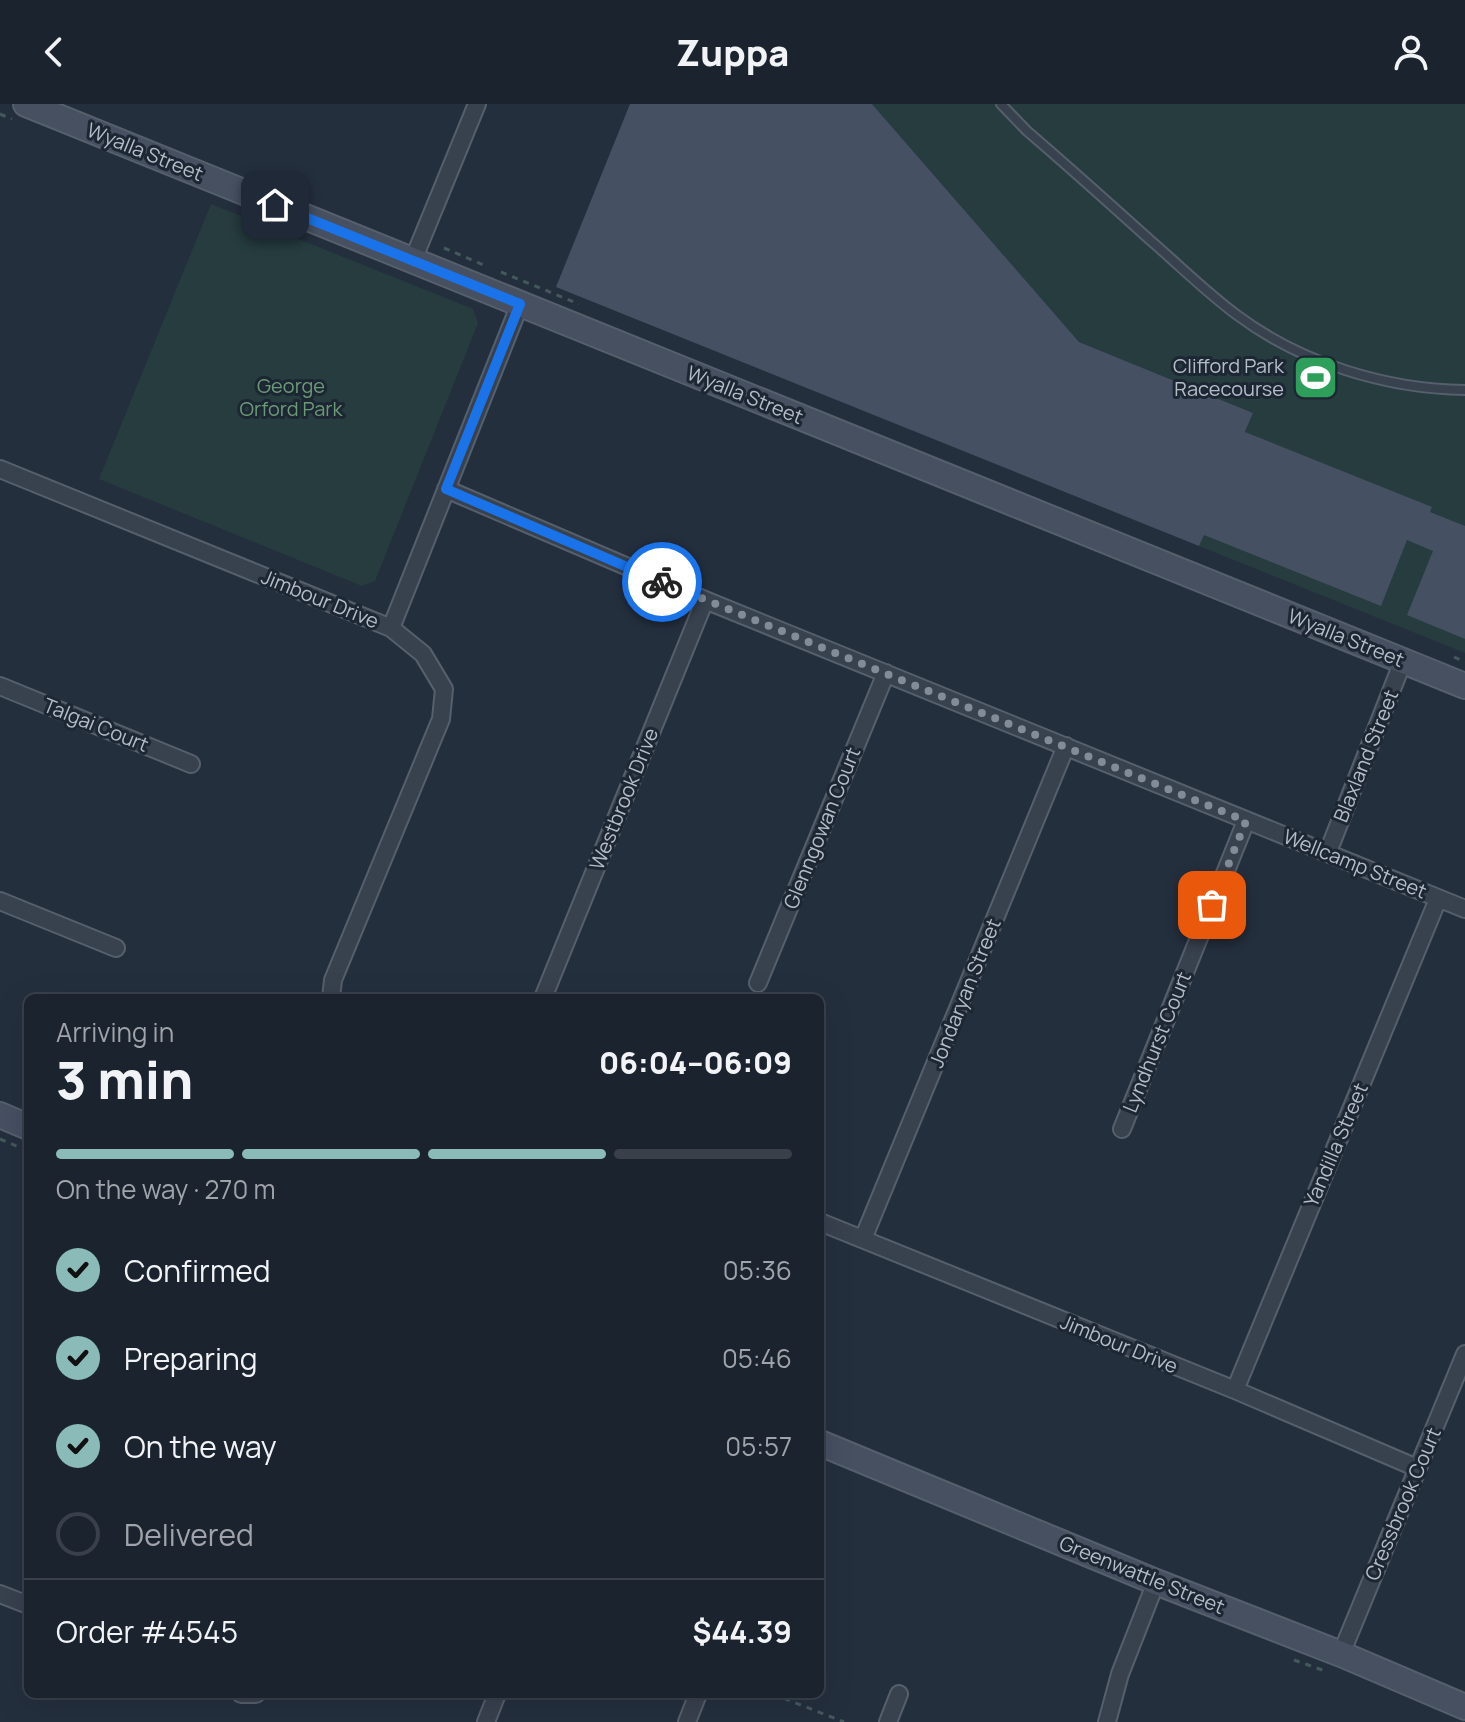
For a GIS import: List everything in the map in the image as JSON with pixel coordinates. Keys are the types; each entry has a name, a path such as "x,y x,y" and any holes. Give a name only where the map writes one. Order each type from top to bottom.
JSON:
{"street":[{"name":"Wyalla Street","path":"26,104 1465,686"},
{"path":"413,260 477,104"},
{"path":"391,628 520,304"},
{"name":"Jimbour Drive","path":"0,469 391,628 423,654 444,689 441,719 333,980 331,994"},
{"name":"Wellcamp Street","path":"446,489 705,600 1465,909"},
{"name":"Westbrook Drive","path":"545,994 705,600"},
{"name":"Blaxland Street","path":"1328,852 1403,661"},
{"name":"Glenngowan Court","path":"758,983 886,673"},
{"name":"Talgai Court","path":"0,686 191,764"},
{"name":"Jondaryan Street","path":"863,1239 1066,746"},
{"name":"Lyndhurst Court","path":"1122,1129 1246,821"},
{"name":"Yandilla Street","path":"1235,1390 1438,899"},
{"path":"0,901 116,948"},
{"path":"0,1115 24,1125"},
{"name":"Jimbour Drive","path":"824,1224 1235,1390 1417,1468"},
{"name":"Cressbrook Court","path":"1341,1654 1465,1354"},
{"name":"Greenwattle Street","path":"824,1445 1465,1707"},
{"path":"1107,1722 1120,1674 1156,1582"},
{"path":"0,1594 24,1603"},
{"path":"888,1722 899,1694"},
{"path":"486,1722 495,1698"},
{"path":"687,1722 696,1698"}],"lane":[{"path":"1001,104 1027,131 1220,302 1257,329 1297,351 1356,373 1422,387 1465,390"}],"path":[{"path":"783,1698 844,1722"}],"green space":[{"name":"Clifford Park Racecourse","path":"872,104 1465,104 1465,653 1199,546 1253,413 1079,342"},
{"name":"George Orford Park","path":"211,204 473,309 478,323 375,581 362,586 99,479"}],"building":[{"path":"630,104 872,104 1079,342 1253,413 1245,432 1432,507 1430,512 1465,526 1465,639 1407,615 1433,551 1407,540 1381,606 1204,535 1199,546 556,287"}],"way so far":[{"path":"662,582 1246,821 1212,905"}],"place":[{"name":"Clifford Park Racecourse","path":"1315,378"}],"route":[{"path":"275,205 520,304 446,489 662,582"}]}
